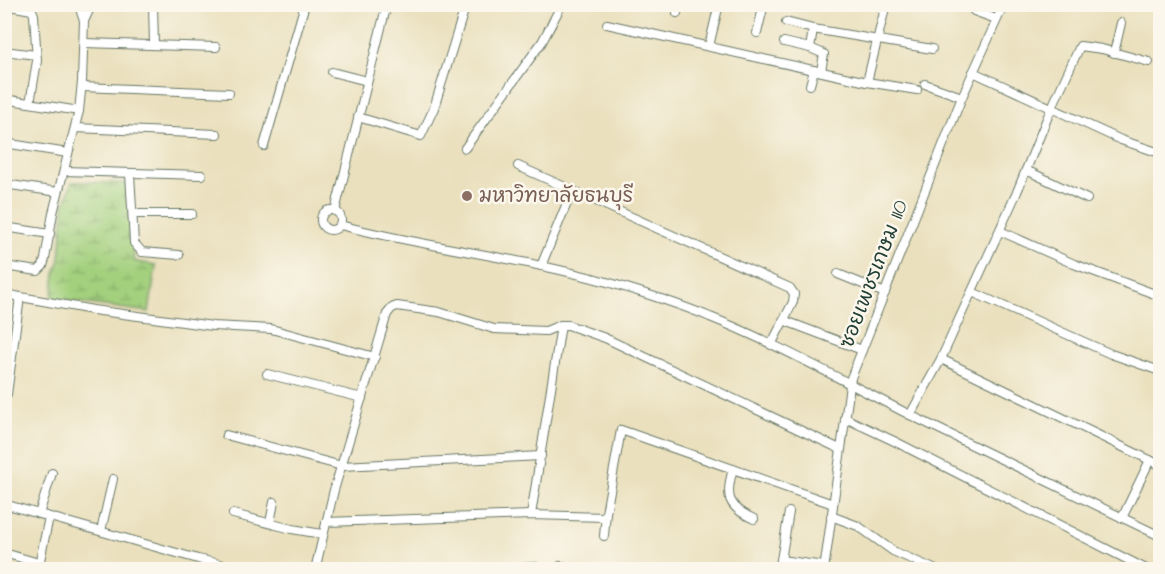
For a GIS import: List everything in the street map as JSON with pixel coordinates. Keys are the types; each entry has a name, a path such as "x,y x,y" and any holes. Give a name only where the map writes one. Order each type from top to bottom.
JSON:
{"street":[{"path":"153,4 154,45"},
{"path":"264,146 305,4"},
{"path":"335,211 387,4"},
{"path":"358,117 421,136 434,108 466,4"},
{"path":"465,148 542,42 562,4"},
{"path":"709,46 719,4"},
{"path":"757,33 764,4"},
{"path":"867,81 886,4"},
{"path":"968,4 974,10 996,20"},
{"path":"989,4 1003,6"},
{"path":"4,5 32,10 34,15 37,67 30,103"},
{"name":"ซอยเพชรเกษม 110","path":"824,568 849,385 962,97 1003,6"},
{"path":"4,266 38,271 43,266 58,192 79,111 86,8"},
{"path":"786,22 813,29 932,49"},
{"path":"1114,53 1121,23"},
{"path":"607,24 818,71 917,90"},
{"path":"810,48 813,29"},
{"path":"784,42 824,54 810,85"},
{"path":"84,43 216,47"},
{"path":"910,415 941,359 972,292 1080,46 1149,62"},
{"path":"4,51 36,55"},
{"path":"332,72 367,81"},
{"path":"973,72 1121,140 1161,153"},
{"path":"925,84 962,97"},
{"path":"82,87 229,93"},
{"path":"4,99 79,111"},
{"path":"75,128 217,134"},
{"path":"4,143 68,153"},
{"path":"518,166 790,288 794,294 793,302 771,345"},
{"path":"1026,170 1087,199"},
{"path":"64,171 202,174"},
{"path":"130,174 134,243 142,252 179,255"},
{"path":"4,184 58,192"},
{"path":"541,266 572,191"},
{"path":"340,225 341,217 335,211 324,213 322,224 331,230 340,225 373,234 541,266 606,282 710,317 1161,536"},
{"path":"132,214 192,214"},
{"path":"4,227 50,234"},
{"path":"1000,231 1074,264 1161,296"},
{"path":"838,274 885,292"},
{"path":"972,292 1111,354 1161,371"},
{"path":"4,294 93,310 213,326 271,329 375,357"},
{"path":"4,398 7,394 20,297"},
{"path":"315,570 322,534 387,314 396,306 439,312 494,329 546,331 561,325 577,327 605,338 840,449"},
{"path":"783,320 862,350"},
{"path":"531,515 561,325"},
{"path":"941,359 1161,465"},
{"path":"267,374 362,398"},
{"path":"845,418 1148,570"},
{"path":"4,423 4,428"},
{"path":"604,536 605,517 621,430 833,504"},
{"path":"226,435 342,466 541,456"},
{"path":"1122,518 1150,460"},
{"path":"733,469 728,490 729,499 743,514 754,519"},
{"path":"39,514 52,473"},
{"path":"101,531 113,478"},
{"path":"270,523 274,502"},
{"path":"4,504 101,531 212,566 244,570"},
{"path":"779,570 789,512"},
{"path":"233,514 322,534"},
{"path":"326,522 531,515 605,517"},
{"path":"831,516 858,526 893,551 936,570"},
{"path":"4,553 38,566 49,517"},
{"path":"781,560 824,568"},
{"path":"560,566 588,570"},
{"path":"496,570 536,567"}],"green space":[{"path":"72,182 128,183 134,261 156,265 149,312 52,299 55,274 60,259 64,206"}],"place":[{"name":"มหาวิทยาลัยธนบุรี","path":"467,196"}]}
